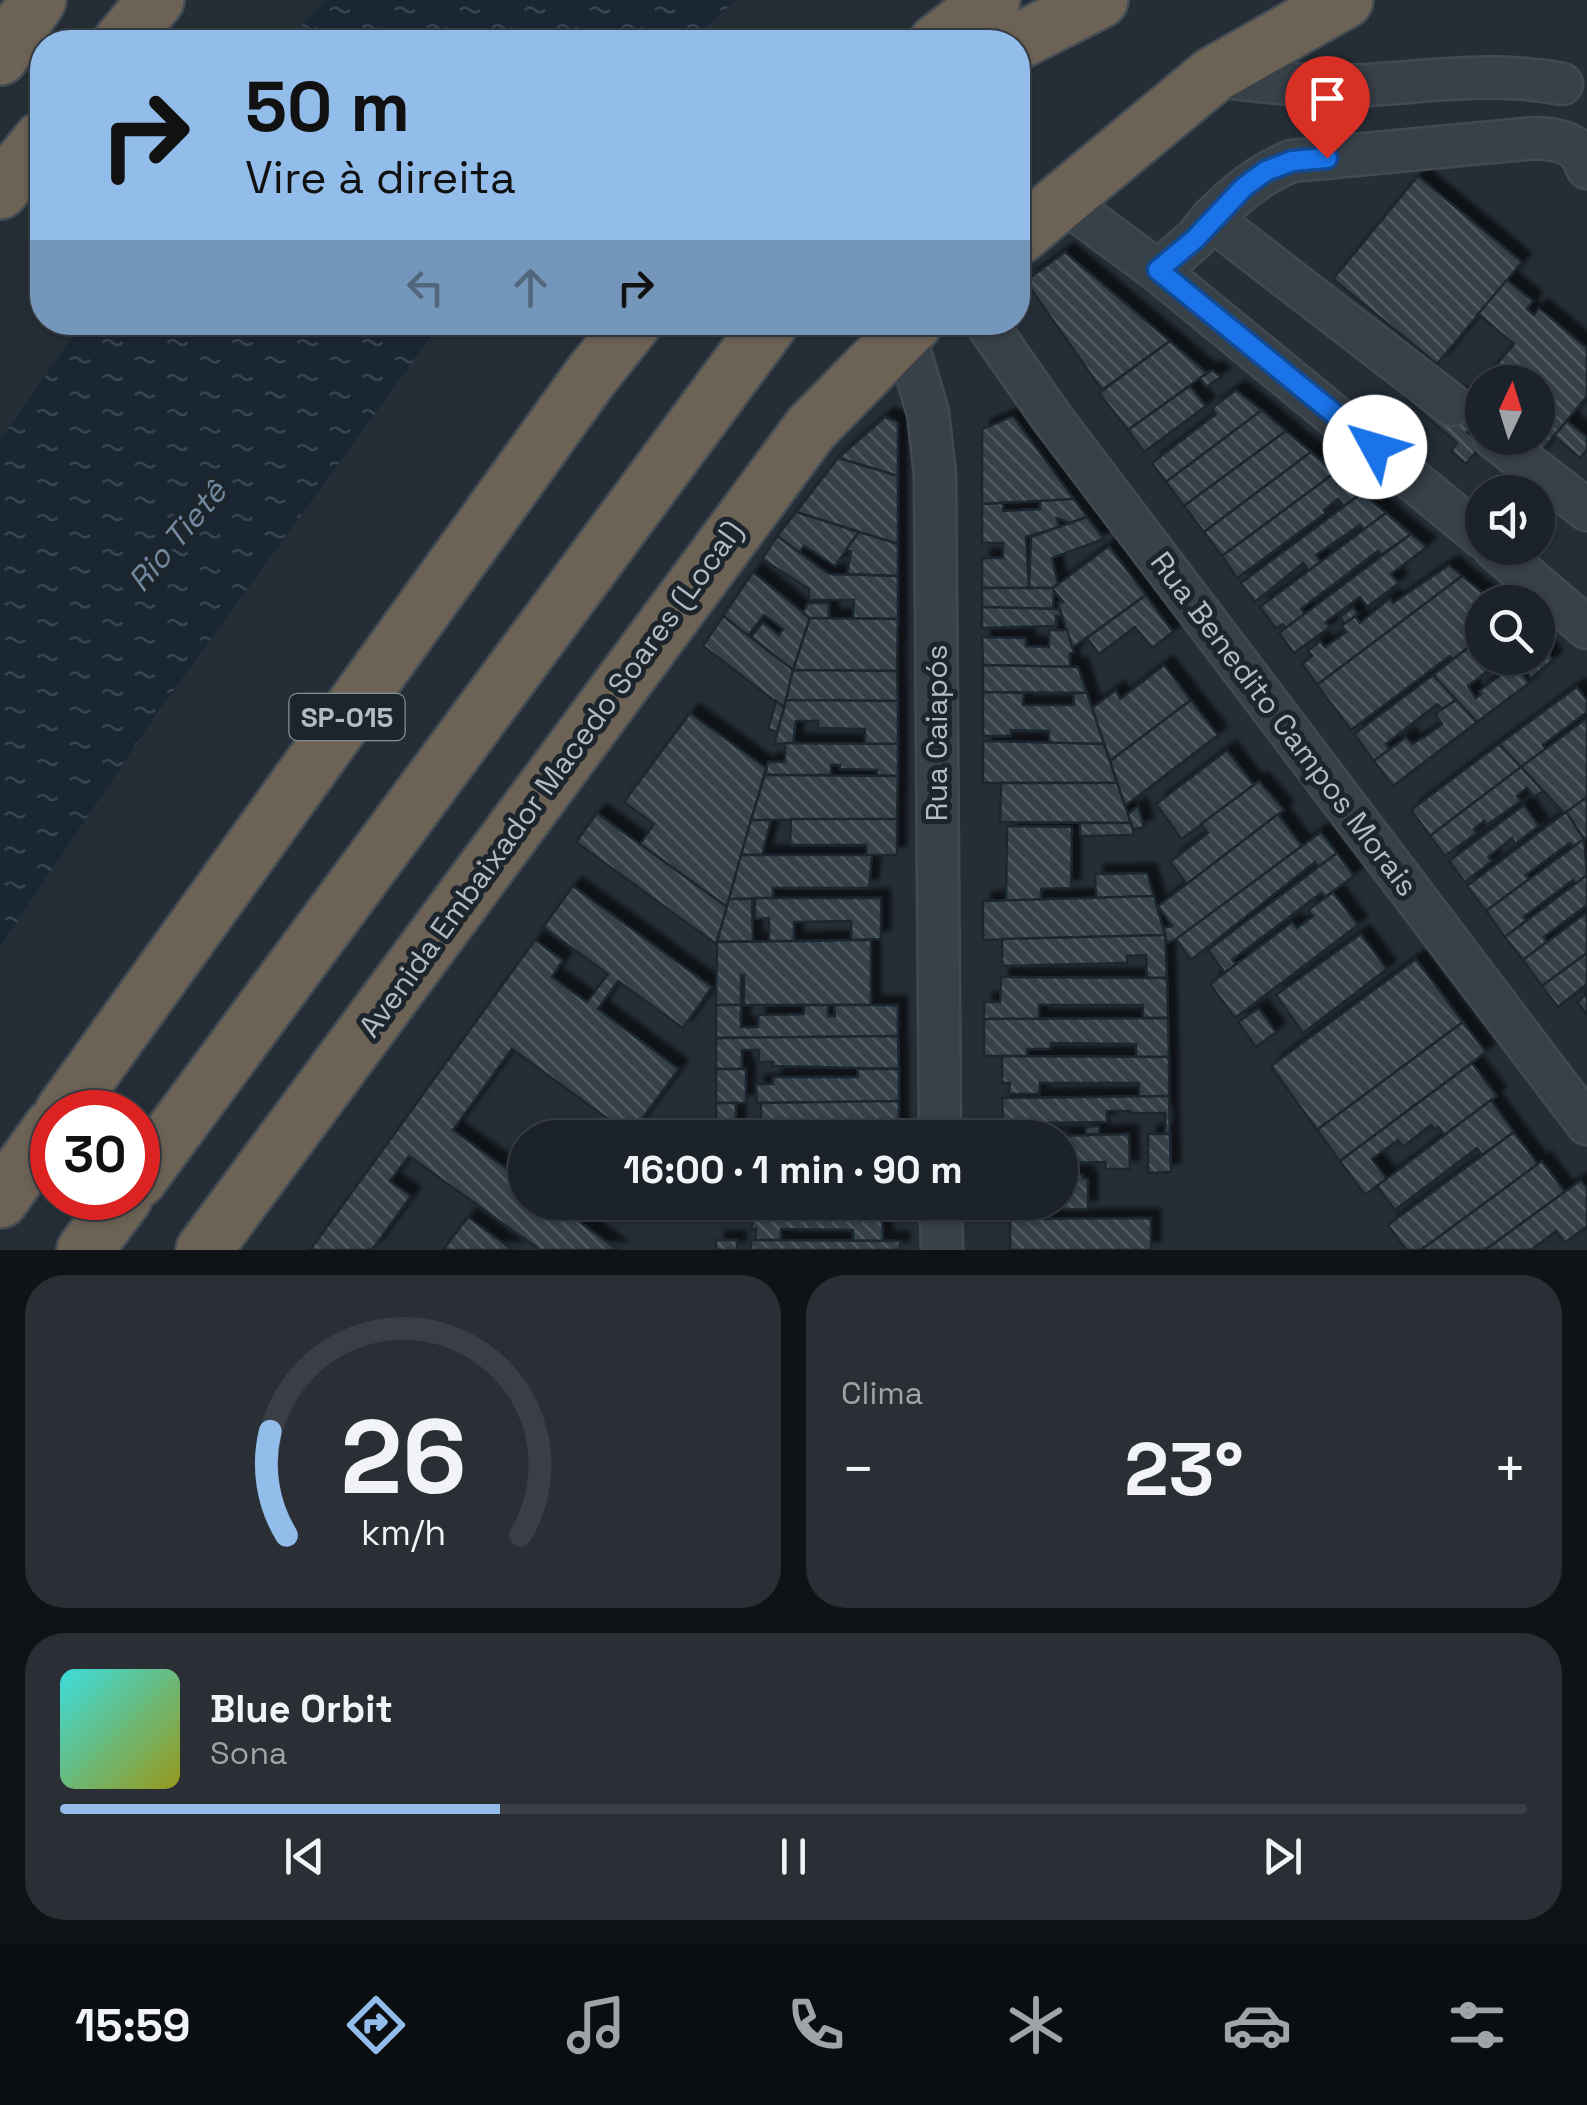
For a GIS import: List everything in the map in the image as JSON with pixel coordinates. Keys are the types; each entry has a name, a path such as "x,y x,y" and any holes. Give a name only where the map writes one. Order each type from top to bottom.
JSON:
{"highway":[{"path":"0,57 38,0"},
{"path":"132,30 156,0"},
{"path":"934,30 946,0"},
{"path":"953,30 992,0"},
{"path":"1030,35 1100,0"},
{"path":"1030,227 1213,76 1345,0"},
{"path":"0,191 30,154"},
{"name":"SP-015","path":"79,1090 624,335"},
{"path":"160,1150 761,335"},
{"name":"Avenida Embaixador Macedo Soares (Local)","path":"204,1250 812,428 903,335"},
{"path":"0,1200 30,1158"},
{"path":"86,1250 108,1220"}],"street":[{"path":"1213,76 1281,85 1364,85 1489,76 1574,76"},
{"path":"1574,76 1558,96 1576,154"},
{"path":"1158,270 1266,171 1292,161 1536,138 1576,154"},
{"path":"1062,200 1158,270 1465,523"},
{"path":"1210,219 1465,416"},
{"name":"Rua Caiapós","path":"911,335 928,413 935,474 940,1120"},
{"name":"Rua Benedito Campos Morais","path":"994,335 1052,418 1587,1124"},
{"path":"1516,455 1587,510"},
{"path":"1514,565 1587,628"},
{"path":"942,1220 942,1250"}],"water":[{"path":"327,0 736,0 702,30 297,30"},
{"name":"Rio Tietê","path":"74,335 432,335 157,713 0,947 0,440"}],"building":[{"path":"1418,176 1522,262 1437,364 1333,279"},
{"path":"1065,252 1170,341 1102,390 1030,288 1030,278"},
{"path":"1507,280 1533,301 1527,309 1534,315 1539,308 1587,348 1587,396 1555,435 1555,365 1496,365 1514,344 1478,314"},
{"path":"1170,341 1207,373 1128,430 1099,393"},
{"path":"1212,370 1221,377 1206,387 1200,378"},
{"path":"1190,386 1206,406 1144,452 1128,430"},
{"path":"1415,388 1458,397 1465,402 1465,455 1473,455 1466,464 1451,451 1457,443 1406,399"},
{"path":"1236,390 1262,410 1166,482 1152,463 1216,414 1212,408"},
{"path":"1262,410 1286,431 1184,506 1166,482"},
{"path":"1013,416 1074,499 982,504 982,429"},
{"path":"885,417 898,422 898,476 838,458"},
{"path":"1567,421 1587,437 1587,450 1580,458 1555,435"},
{"path":"1286,431 1311,452 1204,532 1184,506"},
{"path":"1311,452 1336,472 1222,556 1204,532"},
{"path":"838,458 898,476 898,544 796,512"},
{"path":"1336,472 1362,493 1344,506 1338,499 1324,510 1326,513 1237,578 1222,556"},
{"path":"1362,493 1386,513 1364,530 1360,525 1316,555 1321,562 1309,571 1303,563 1255,602 1241,583"},
{"path":"1074,499 1087,517 1070,523 1057,518 1059,527 1026,537 1029,588 982,588 982,558 1003,558 1003,543 982,543 982,504 1003,503 1003,511 1040,509 1040,501"},
{"path":"796,512 859,532 835,566 804,546 799,552 777,536"},
{"path":"1386,513 1411,534 1381,555 1378,551 1301,609 1305,614 1286,628 1283,624 1276,629 1260,607"},
{"path":"1087,517 1104,539 1052,558 1058,584 1053,588 1029,588 1031,537"},
{"path":"859,532 898,544 898,576 847,574 851,551 846,550"},
{"path":"1411,534 1427,547 1391,574 1399,583 1367,607 1360,597 1326,622 1330,627 1294,653 1279,633"},
{"path":"777,536 829,574 898,576 898,619 853,618 854,600 809,600 809,589 762,559"},
{"path":"1109,546 1146,595 1072,648 1058,603 1063,602 1054,591 1053,609 982,607 982,588 1053,588"},
{"path":"1449,565 1462,576 1317,685 1302,664 1312,656 1308,651 1320,641 1325,647 1346,632 1341,626 1355,616 1360,623 1390,598 1393,603"},
{"path":"753,572 810,618 793,670 751,637 763,622 779,635 783,629 764,615 748,636 723,616"},
{"path":"1462,576 1473,585 1465,585 1465,650 1453,659 1450,656 1351,730 1317,685"},
{"path":"1146,595 1173,632 1152,648 1135,627 1099,654 1087,638"},
{"path":"808,603 829,603 829,619 810,618 803,613"},
{"path":"982,607 1059,609 1062,616 1056,616 1056,626 982,628"},
{"path":"1353,607 1358,614 1344,624 1340,617"},
{"path":"723,616 793,670 784,708 703,646"},
{"path":"810,618 898,619 897,671 793,670"},
{"path":"1049,630 1067,630 1074,653 1070,653 1070,667 983,665 982,637 1026,638 1026,646 1049,647"},
{"path":"1465,650 1465,675 1483,675 1468,686 1476,698 1481,694 1479,691 1500,675 1523,675 1529,683 1477,722 1433,675"},
{"path":"983,665 1078,667 1087,693 983,692"},
{"path":"1164,665 1191,700 1110,761 1092,708 1116,690 1120,699"},
{"path":"793,670 897,671 898,701 786,700"},
{"path":"1433,675 1456,700 1443,709 1437,704 1386,744 1390,749 1374,761 1354,734"},
{"path":"1577,687 1587,700 1587,712 1521,767 1499,744"},
{"path":"983,692 1024,693 1023,705 1074,705 1073,693 1087,693 1104,744 1049,743 1049,731 1011,730 1011,736 983,736"},
{"path":"786,700 898,701 898,744 865,744 865,729 818,728 818,721 796,721 793,744 774,744"},
{"path":"1191,700 1218,735 1125,806 1110,761"},
{"path":"1456,700 1477,722 1393,786 1374,761 1406,737 1412,744 1426,736 1442,724 1435,714"},
{"path":"776,701 784,708 777,732 768,729"},
{"path":"690,713 766,768 727,907 640,844 654,824 624,802"},
{"path":"1587,718 1587,797 1565,814 1521,767"},
{"path":"983,741 1104,744 1117,783 983,783"},
{"path":"785,743 898,744 898,776 877,775 877,770 840,769 840,765 831,765 831,775 765,775 768,762 785,762"},
{"path":"1499,744 1521,767 1430,836 1411,810"},
{"path":"1227,750 1254,785 1182,839 1156,804"},
{"path":"1521,767 1543,791 1534,797 1527,788 1517,796 1521,801 1487,825 1484,821 1474,829 1477,833 1445,856 1430,836"},
{"path":"765,775 898,776 897,819 751,820"},
{"path":"1259,781 1284,810 1187,884 1170,862 1208,833 1201,824"},
{"path":"1001,783 1117,783 1131,823 1000,822"},
{"path":"1587,797 1587,837 1584,839 1566,812"},
{"path":"1524,805 1539,826 1515,844 1512,838 1488,857 1492,861 1465,882 1449,861"},
{"path":"1138,806 1144,827 1133,830 1128,814"},
{"path":"1566,812 1584,839 1573,847 1570,843 1526,875 1529,879 1486,911 1467,886"},
{"path":"597,813 727,907 716,944 576,842"},
{"path":"1278,814 1302,846 1181,937 1167,943 1163,928 1172,926 1158,906"},
{"path":"791,819 897,819 897,855 867,855 866,845 790,845"},
{"path":"751,820 771,820 762,855 741,855"},
{"path":"1080,823 1131,823 1134,835 1080,836"},
{"path":"1007,826 1072,827 1071,888 1041,889 1041,900 1006,901"},
{"path":"1321,832 1337,853 1319,867 1315,862 1191,960 1176,939"},
{"path":"1584,839 1587,875 1576,884 1573,880 1524,917 1527,920 1505,937 1486,911"},
{"path":"1337,853 1354,876 1325,897 1321,893 1232,960 1236,964 1225,973 1208,950"},
{"path":"741,855 872,855 869,888 773,888 773,898 729,899"},
{"path":"1147,873 1154,896 1096,898 1095,874"},
{"path":"1587,875 1587,905 1544,937 1547,942 1523,960 1505,937"},
{"path":"573,886 712,987 683,1028 618,981 598,1009 679,1069 641,1120 609,1120 512,1049 453,1130 508,1170 508,1220 577,1220 618,1250 540,1250 409,1156 390,1181 411,1196 372,1250 310,1250 535,940 563,960 552,977 587,1002 608,974 543,927"},
{"path":"1333,892 1358,925 1235,1018 1210,984 1292,922 1297,928 1313,916 1308,910"},
{"path":"1154,896 1165,935 983,940 983,901"},
{"path":"755,898 881,898 881,939 851,940 851,921 794,922 794,941 769,941 769,918 755,919"},
{"path":"729,899 752,899 753,941 717,942"},
{"path":"1587,912 1587,953 1542,986 1523,960"},
{"path":"1361,934 1387,969 1303,1033 1276,995"},
{"path":"1165,935 1167,978 1147,978 1146,955 1127,956 1127,963 1002,966 1002,939"},
{"path":"871,940 871,1005 744,1005 741,975 741,1005 716,1005 717,942"},
{"path":"1587,953 1587,984 1558,1007 1542,986"},
{"path":"1416,959 1463,1022 1317,1130 1271,1066"},
{"path":"1001,977 1167,978 1168,1018 1143,1018 1143,1005 1039,1005 1039,1019 984,1019 984,1002 1000,1002"},
{"path":"1587,994 1587,1015 1577,1002"},
{"path":"716,1005 741,1005 741,1027 758,1027 758,1015 804,1014 804,1005 828,1005 828,1016 835,1016 834,1005 898,1005 898,1036 716,1038"},
{"path":"1259,1008 1276,1032 1256,1047 1238,1022"},
{"path":"1168,1018 1169,1057 1136,1057 1136,1044 1051,1043 1051,1049 1027,1049 1027,1056 984,1056 984,1019"},
{"path":"1463,1022 1486,1052 1340,1161 1317,1130"},
{"path":"898,1036 899,1069 773,1066 773,1062 759,1062 759,1050 742,1050 742,1069 716,1069 716,1038"},
{"path":"1002,1056 1169,1057 1169,1096 1139,1097 1139,1083 1040,1083 1039,1094 1009,1094 1010,1083 1002,1083"},
{"path":"1472,1063 1497,1096 1444,1135 1431,1125 1403,1147 1398,1140 1372,1159 1387,1179 1365,1195 1340,1161"},
{"path":"716,1069 746,1069 746,1103 716,1103"},
{"path":"857,1069 899,1069 899,1101 757,1103 756,1084 773,1084 773,1077 858,1077"},
{"path":"1169,1096 1170,1134 1165,1133 1165,1113 1107,1111 1107,1122 1003,1120 1002,1098"},
{"path":"1491,1100 1514,1132 1482,1155 1477,1148 1395,1210 1377,1186"},
{"path":"899,1101 899,1120 761,1120 761,1103"},
{"path":"716,1103 736,1103 736,1120 716,1120"},
{"path":"1099,1126 1099,1134 1086,1134 1086,1127"},
{"path":"1514,1132 1538,1164 1421,1250 1406,1250 1388,1225"},
{"path":"1129,1134 1130,1169 1106,1169 1105,1162 1078,1163 1078,1135"},
{"path":"1148,1134 1170,1134 1171,1172 1148,1173"},
{"path":"1542,1161 1565,1192 1485,1250 1421,1250"},
{"path":"1078,1174 1088,1179 1088,1209 1078,1209"},
{"path":"1581,1180 1587,1188 1587,1226 1565,1243 1556,1231 1531,1250 1485,1250"},
{"path":"468,1217 513,1250 443,1250"},
{"path":"1151,1218 1151,1250 1010,1250 1010,1220"},
{"path":"753,1220 882,1220 883,1241 853,1241 853,1230 781,1229 781,1240 756,1240 756,1229 751,1229"},
{"path":"716,1240 737,1240 737,1250 716,1250"},
{"path":"751,1240 900,1241 900,1250 751,1250"}],"route":[{"path":"1327,158 1292,161 1266,171 1244,187 1195,239 1158,270 1375,447"}]}
